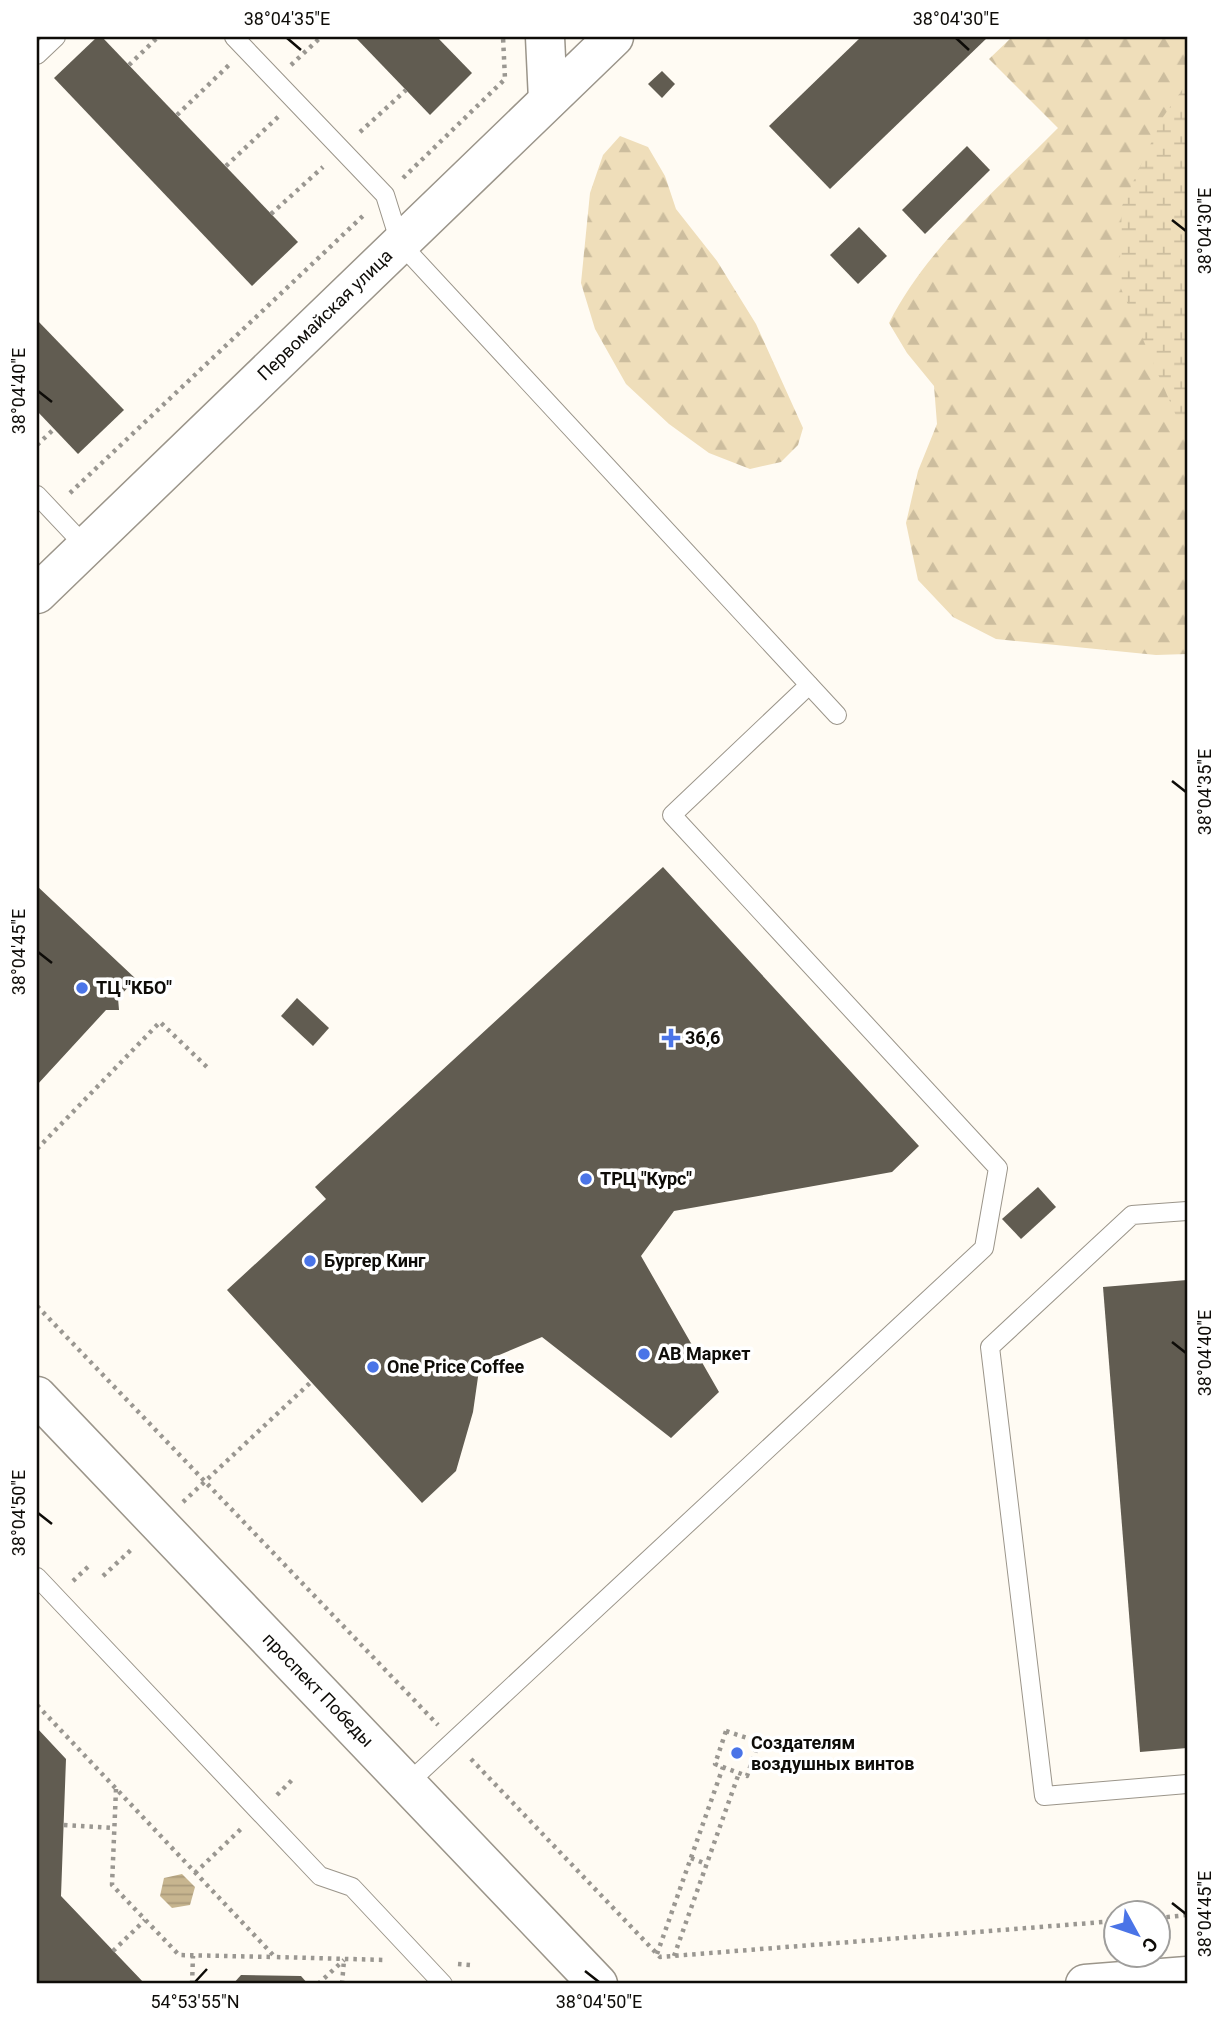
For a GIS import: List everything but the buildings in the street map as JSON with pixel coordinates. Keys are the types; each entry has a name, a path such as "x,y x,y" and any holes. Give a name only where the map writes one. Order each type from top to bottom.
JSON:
{"main road":[{"path":"545,37 548,100"},
{"name":"Первомайская улица","path":"37,594 614,37"},
{"name":"проспект Победы","path":"37,1396 598,1984"},
{"path":"1085,1984 1187,1976"}],"lane":[{"path":"37,55 56,37"},
{"path":"240,43 385,195 400,243 837,715"},
{"path":"37,495 86,547"},
{"path":"407,1784 984,1248 999,1168 671,815 809,685"},
{"path":"1187,1211 1132,1215 990,1347 1044,1796 1187,1784"},
{"path":"37,1577 320,1876 352,1887 443,1984"}],"path":[{"path":"129,65 158,37"},
{"path":"275,80 321,37"},
{"path":"52,510 505,79 503,37"},
{"path":"177,115 240,43"},
{"path":"226,166 295,101"},
{"path":"37,445 54,429"},
{"path":"37,1149 160,1022 208,1068"},
{"path":"37,1306 660,1957 1102,1922"},
{"path":"103,1576 311,1382"},
{"path":"37,1705 275,1957"},
{"path":"726,1731 759,1742 747,1776 723,1767 715,1764 726,1731"},
{"path":"657,1954 723,1767"},
{"path":"674,1956 739,1773"},
{"path":"116,1789 112,1885 179,1955 471,1965"},
{"path":"64,1825 114,1828"},
{"path":"691,1858 706,1864"},
{"path":"113,1951 145,1920"},
{"path":"192,1984 193,1956"},
{"path":"318,1984 344,1959"},
{"path":"342,1984 344,1959"}],"green space":[{"path":"1012,37 1187,37 1187,654 1156,655 996,639 953,617 918,580 906,523 918,471 937,424 934,386 907,353 889,323 923,269 944,244 988,196 1058,128 989,59"},
{"path":"1187,83 1187,441 1119,284 1122,206 1163,117"},
{"path":"620,136 648,147 665,176 676,209 717,261 756,324 803,428 798,445 781,462 750,469 709,453 669,424 626,384 595,329 581,283 590,193 603,155"}],"shaded area":[{"path":"182,1874 195,1887 190,1905 172,1908 160,1896 164,1878"}],"place":[{"name":"ТЦ \"КБО\"","path":"82,988"},
{"name":"36,6","path":"671,1038"},
{"name":"ТРЦ \"Курс\"","path":"586,1179"},
{"name":"Бургер Кинг","path":"310,1261"},
{"name":"АВ Маркет","path":"644,1354"},
{"name":"One Price Coffee","path":"373,1367"},
{"name":"Создателям воздушных винтов","path":"737,1753"}]}
